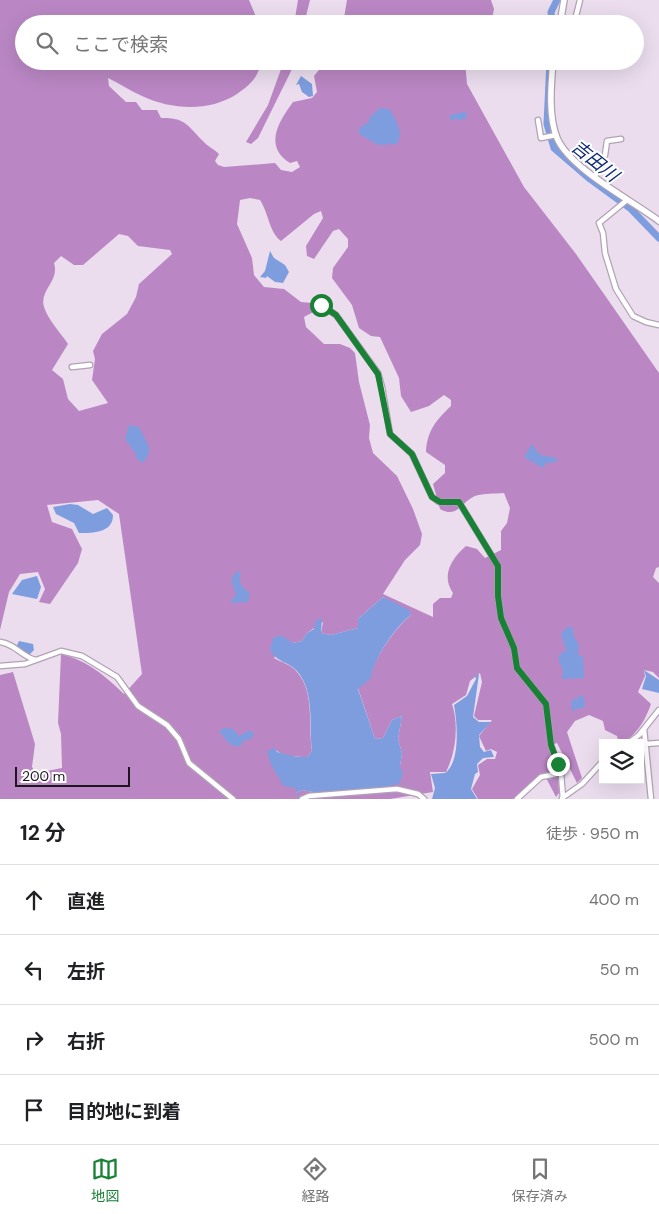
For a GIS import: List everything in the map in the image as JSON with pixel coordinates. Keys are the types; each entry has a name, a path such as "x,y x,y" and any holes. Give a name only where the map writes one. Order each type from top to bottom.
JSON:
{"main road":[{"path":"562,15 564,0"},
{"path":"553,70 552,115 554,136 566,151 595,176 626,200 659,220"}],"street":[{"path":"576,15 580,0"},
{"path":"538,120 541,138 546,139 554,136"},
{"path":"595,176 605,155 605,144 607,141 621,139"},
{"path":"626,200 599,223 605,238 605,253 613,283 633,316 659,325"},
{"path":"321,305 336,315 378,374 390,434 412,454 432,497 440,502 459,502 495,559 499,573 498,596 501,618 514,648 517,668 546,704 551,745 561,773 562,799"},
{"path":"72,367 90,365"},
{"path":"0,642 14,646 23,656 36,661"},
{"path":"0,666 19,665 36,661 53,652 68,651 82,656 117,677 138,706 174,731 189,763 232,799"},
{"path":"633,739 644,729 659,710"},
{"path":"644,729 651,799"},
{"path":"645,744 659,743"},
{"path":"562,799 582,784 599,765"},
{"path":"517,799 541,776 561,773"},
{"path":"302,799 309,796 396,789 418,794 424,799"}],"shaded area":[{"path":"0,0 249,0 255,15 15,15 15,70 259,70 250,84 226,100 215,104 190,107 154,101 108,78 109,86 126,102 136,102 142,110 157,110 161,118 176,119 185,123 219,154 215,161 218,165 224,167 275,163 281,170 292,172 300,167 297,161 290,163 277,149 276,133 283,117 293,102 312,98 317,92 314,76 319,70 466,70 467,84 524,187 576,254 659,373 659,567 656,568 653,577 659,583 659,678 653,672 644,670 645,676 638,692 651,704 635,733 628,739 618,739 617,736 605,730 603,721 589,715 575,721 567,732 582,778 577,783 557,743 550,746 558,770 559,793 556,797 544,774 513,799 478,799 472,789 480,775 478,765 487,759 495,759 497,752 491,749 486,751 479,736 492,720 478,720 474,716 482,682 480,673 470,681 466,695 452,704 456,729 454,747 446,772 430,772 433,792 390,799 0,799 0,675 13,672 35,744 32,767 36,773 62,768 61,734 58,723 61,654 88,665 124,694 142,674 119,514 98,500 47,505 52,522 72,529 82,549 78,563 50,604 39,602 45,589 38,572 20,574 9,592 0,630","holes":["250,198 260,200 271,228 281,241 314,214 321,211 323,218 306,246 307,256 314,259 333,231 339,229 348,239 348,247 333,268 332,278 352,305 359,328 371,336 380,337 399,378 401,396 411,412 429,406 444,395 451,400 451,406 430,432 426,452 445,465 445,473 433,484 440,509 451,512 459,509 475,496 504,493 510,508 507,523 501,531 501,550 485,558 477,549 466,546 456,556 449,568 449,587 453,593 451,598 440,598 433,604 433,617 383,594 405,560 420,545 422,534 413,509 397,476 373,453 369,438 370,425 359,382 355,353 350,348 340,344 324,344 306,327 304,317 317,310 312,303 301,302 284,289 264,287 254,275 252,258 237,224 240,200","119,234 128,236 138,246 170,250 172,254 139,284 136,297 127,314 102,334 93,351 95,359 92,380 108,403 79,411 68,399 63,379 52,370 68,344 44,307 44,295 54,275 54,263 61,256 74,265 83,265","383,597 411,615 386,644 372,670 370,678 358,688 375,739 383,738 392,720 402,716 398,739 402,753 400,766 313,792 302,790 296,793 296,788 274,748 285,755 294,757 307,757 312,751 309,699 303,680 297,672 274,658 287,641 293,643 302,641 307,633 323,622 321,633 331,635 358,628 358,619"]},
{"path":"298,0 310,0 306,15 296,15"},
{"path":"347,0 491,0 494,9 493,15 344,15"},
{"path":"281,70 292,70 258,138 251,144 246,142 268,105"}],"water":[{"path":"301,76 312,84 313,96 309,97 302,92 299,84 296,85"},
{"path":"380,108 389,109 396,122 400,135 397,144 378,145 359,134 359,128 369,122 369,118"},
{"path":"464,112 467,114 466,119 450,120 450,115"},
{"path":"270,251 274,258 285,265 289,272 283,283 275,282 267,276 266,278 260,277 265,271"},
{"path":"129,425 139,427 149,447 149,454 143,463 136,458 136,454 125,439"},
{"path":"532,444 540,455 557,458 556,462 546,463 543,468 524,457"},
{"path":"70,504 78,505 93,514 107,508 113,515 112,521 106,529 101,531 79,533 74,523 56,514 53,507"},
{"path":"236,572 241,572 241,584 250,593 248,602 230,603 236,594 231,580"},
{"path":"37,576 41,587 37,599 12,594 22,580"},
{"path":"383,597 409,610 411,615 386,644 376,662 371,678 358,689 375,739 383,738 392,720 402,716 398,739 402,753 400,766 403,774 399,784 379,788 313,792 302,790 296,793 296,788 284,786 271,765 267,751 275,748 277,752 297,757 307,757 312,751 309,699 303,679 297,671 279,660 270,650 273,638 281,635 293,643 302,641 307,633 314,629 316,620 322,619 321,633 331,635 358,628 358,619"},
{"path":"572,626 574,637 579,645 578,655 583,657 584,678 562,679 563,670 558,659 560,654 566,651 561,634 566,628"},
{"path":"19,641 33,644 34,650 28,656 19,651 17,645"},
{"path":"644,670 659,680 659,693 642,689 646,676"},
{"path":"479,674 473,717 479,722 491,722 479,735 480,747 484,752 491,750 494,757 483,758 477,764 478,772 475,774 471,789 477,799 432,799 435,788 431,774 445,773 454,760 457,741 454,705 467,696 476,679 475,676"},
{"path":"579,695 584,697 585,707 573,710 572,713 571,702 574,698 577,700"},
{"path":"225,728 233,729 239,736 250,730 254,734 251,739 245,740 240,746 233,746 219,731"}],"waterway":[{"name":"吉田川","path":"551,15 557,0"},
{"name":"吉田川","path":"550,70 547,124 554,148 590,179 631,209 659,238"},
{"path":"298,792 298,799"}],"route":[{"path":"321,305 336,315 378,374 384,396 387,425 390,434 394,440 412,454 432,497 440,502 459,502 495,559 499,573 498,596 501,618 508,638 514,648 517,668 530,687 543,698 546,704 551,745 558,764"}]}
